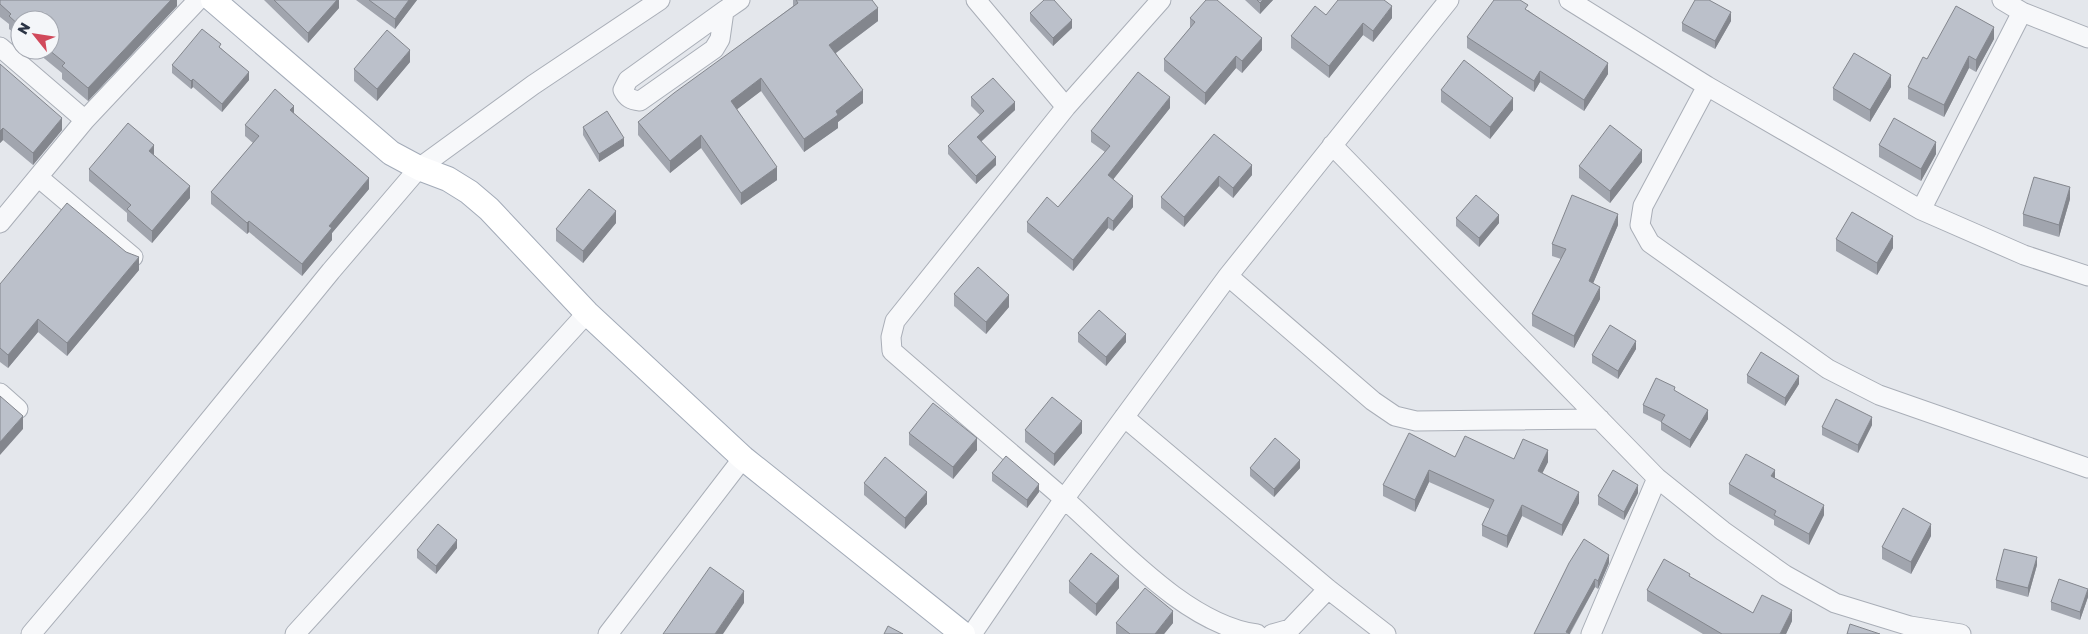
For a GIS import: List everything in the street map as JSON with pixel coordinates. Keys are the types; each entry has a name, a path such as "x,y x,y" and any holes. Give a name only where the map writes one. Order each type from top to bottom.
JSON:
{"main road":[{"path":"213,0 390,153 469,192 489,209 587,313 743,458 963,634"}],"street":[{"path":"0,222 85,120 198,0"},
{"path":"32,634 331,271 419,168 533,85 660,0"},
{"path":"724,11 720,39 708,54 640,101 626,96 623,90 628,80 724,11 740,0"},
{"path":"976,0 1066,107"},
{"path":"1162,0 1066,107 895,321 891,337 892,352 1064,499 1172,595 1204,616 1244,632 1258,634"},
{"path":"972,634 1064,499 1228,276 1449,0"},
{"path":"1569,0 1707,86 1921,210 2024,255 2088,276"},
{"path":"2002,0 2022,12 2088,38"},
{"path":"1921,210 2022,12"},
{"path":"0,47 85,120"},
{"path":"1707,86 1643,206 1640,225 1650,243 1828,370 1879,395 2088,468"},
{"path":"1332,145 1656,478 1723,531 1785,575 1835,603 1910,626 1961,634"},
{"path":"38,177 133,257"},
{"path":"1228,276 1373,401 1396,416 1416,421 1600,419"},
{"path":"295,634 587,313"},
{"path":"0,393 18,409"},
{"path":"1124,417 1328,590 1386,634"},
{"path":"608,634 743,458"},
{"path":"1591,634 1656,478"},
{"path":"1272,634 1290,629 1328,590"}],"building":[{"path":"0,0 171,0 88,88 62,66 65,63 60,59 60,10 10,10 10,13 0,4"},
{"path":"274,0 337,0 308,33"},
{"path":"369,0 409,0 395,19"},
{"path":"796,0 872,0 878,8 829,45 863,90 836,111 838,115 804,139 761,78 731,101 777,167 741,193 701,135 670,161 638,122 674,93 798,3"},
{"path":"1044,0 1054,0 1072,20 1053,38 1030,13"},
{"path":"1206,0 1217,0 1262,38 1242,61 1236,56 1205,93 1164,59 1195,22 1190,18"},
{"path":"1338,0 1384,0 1392,6 1373,31 1363,23 1329,66 1291,36 1315,6 1326,15"},
{"path":"1494,0 1520,0 1528,5 1525,9 1608,63 1584,100 1540,71 1534,81 1467,37"},
{"path":"1695,0 1709,0 1731,12 1715,41 1682,23"},
{"path":"1956,6 1994,27 1976,60 1969,56 1944,105 1908,87 1923,57 1927,59"},
{"path":"202,29 221,44 219,47 249,72 222,104 193,79 191,81 172,65"},
{"path":"387,30 410,50 377,89 354,69"},
{"path":"1854,53 1891,75 1870,110 1833,88"},
{"path":"1464,60 1513,98 1490,127 1441,90"},
{"path":"0,64 62,118 33,153 3,128 0,131"},
{"path":"1138,72 1170,97 1108,175 1133,196 1113,221 1108,217 1073,260 1027,222 1047,197 1058,207 1110,146 1091,131"},
{"path":"993,78 1015,102 977,137 996,157 976,176 948,146 984,111 971,97"},
{"path":"275,89 294,106 290,110 369,178 329,226 332,228 302,264 249,221 247,223 211,192 259,136 245,125"},
{"path":"607,111 624,138 599,154 583,127"},
{"path":"1894,118 1936,142 1921,169 1879,145"},
{"path":"128,123 154,145 149,151 190,186 152,231 127,209 131,205 89,169"},
{"path":"1610,125 1642,150 1610,191 1579,166"},
{"path":"1214,134 1252,165 1233,188 1219,176 1184,217 1161,197"},
{"path":"2034,177 2070,187 2059,225 2023,214"},
{"path":"589,189 616,211 583,251 556,229"},
{"path":"1476,195 1499,215 1479,238 1456,218"},
{"path":"1572,195 1618,214 1589,281 1600,287 1574,336 1532,314 1566,249 1552,244"},
{"path":"67,203 126,252 139,257 67,343 38,319 8,355 0,348 0,284"},
{"path":"1852,212 1893,236 1877,263 1836,239"},
{"path":"978,267 1009,295 986,322 954,294"},
{"path":"1099,310 1126,334 1106,357 1078,333"},
{"path":"1610,325 1636,341 1618,371 1592,355"},
{"path":"1761,352 1799,376 1785,398 1747,375"},
{"path":"1656,378 1675,387 1674,390 1708,410 1690,440 1661,422 1665,415 1643,405"},
{"path":"0,396 23,416 0,442"},
{"path":"1052,397 1082,421 1054,454 1025,430"},
{"path":"1836,399 1872,417 1858,445 1822,427"},
{"path":"933,403 977,438 953,467 909,433"},
{"path":"1409,433 1455,457 1465,436 1514,459 1523,439 1548,450 1538,471 1579,492 1562,525 1522,505 1507,536 1482,525 1494,500 1429,470 1415,500 1383,485"},
{"path":"1275,438 1300,460 1274,489 1250,468"},
{"path":"1746,454 1775,470 1771,476 1824,505 1809,534 1774,515 1776,511 1729,484"},
{"path":"1006,456 1039,484 1027,500 992,473"},
{"path":"885,457 927,492 905,518 864,483"},
{"path":"1613,470 1638,485 1624,512 1598,496"},
{"path":"1903,508 1931,524 1911,562 1882,547"},
{"path":"438,524 457,540 436,566 417,550"},
{"path":"1584,539 1609,555 1598,581 1595,579 1566,632 1570,634 1534,634 1569,563"},
{"path":"2004,549 2037,557 2028,588 1996,580"},
{"path":"1091,553 1119,576 1096,604 1069,581"},
{"path":"1664,559 1690,574 1689,576 1753,613 1762,595 1792,610 1780,634 1722,634 1647,590"},
{"path":"710,567 744,591 715,634 663,634"},
{"path":"2059,579 2088,589 2080,612 2051,602"},
{"path":"1145,588 1173,611 1155,634 1130,634 1116,623"},
{"path":"1850,624 1880,634 1847,634"},
{"path":"888,626 903,634 884,634"}]}
